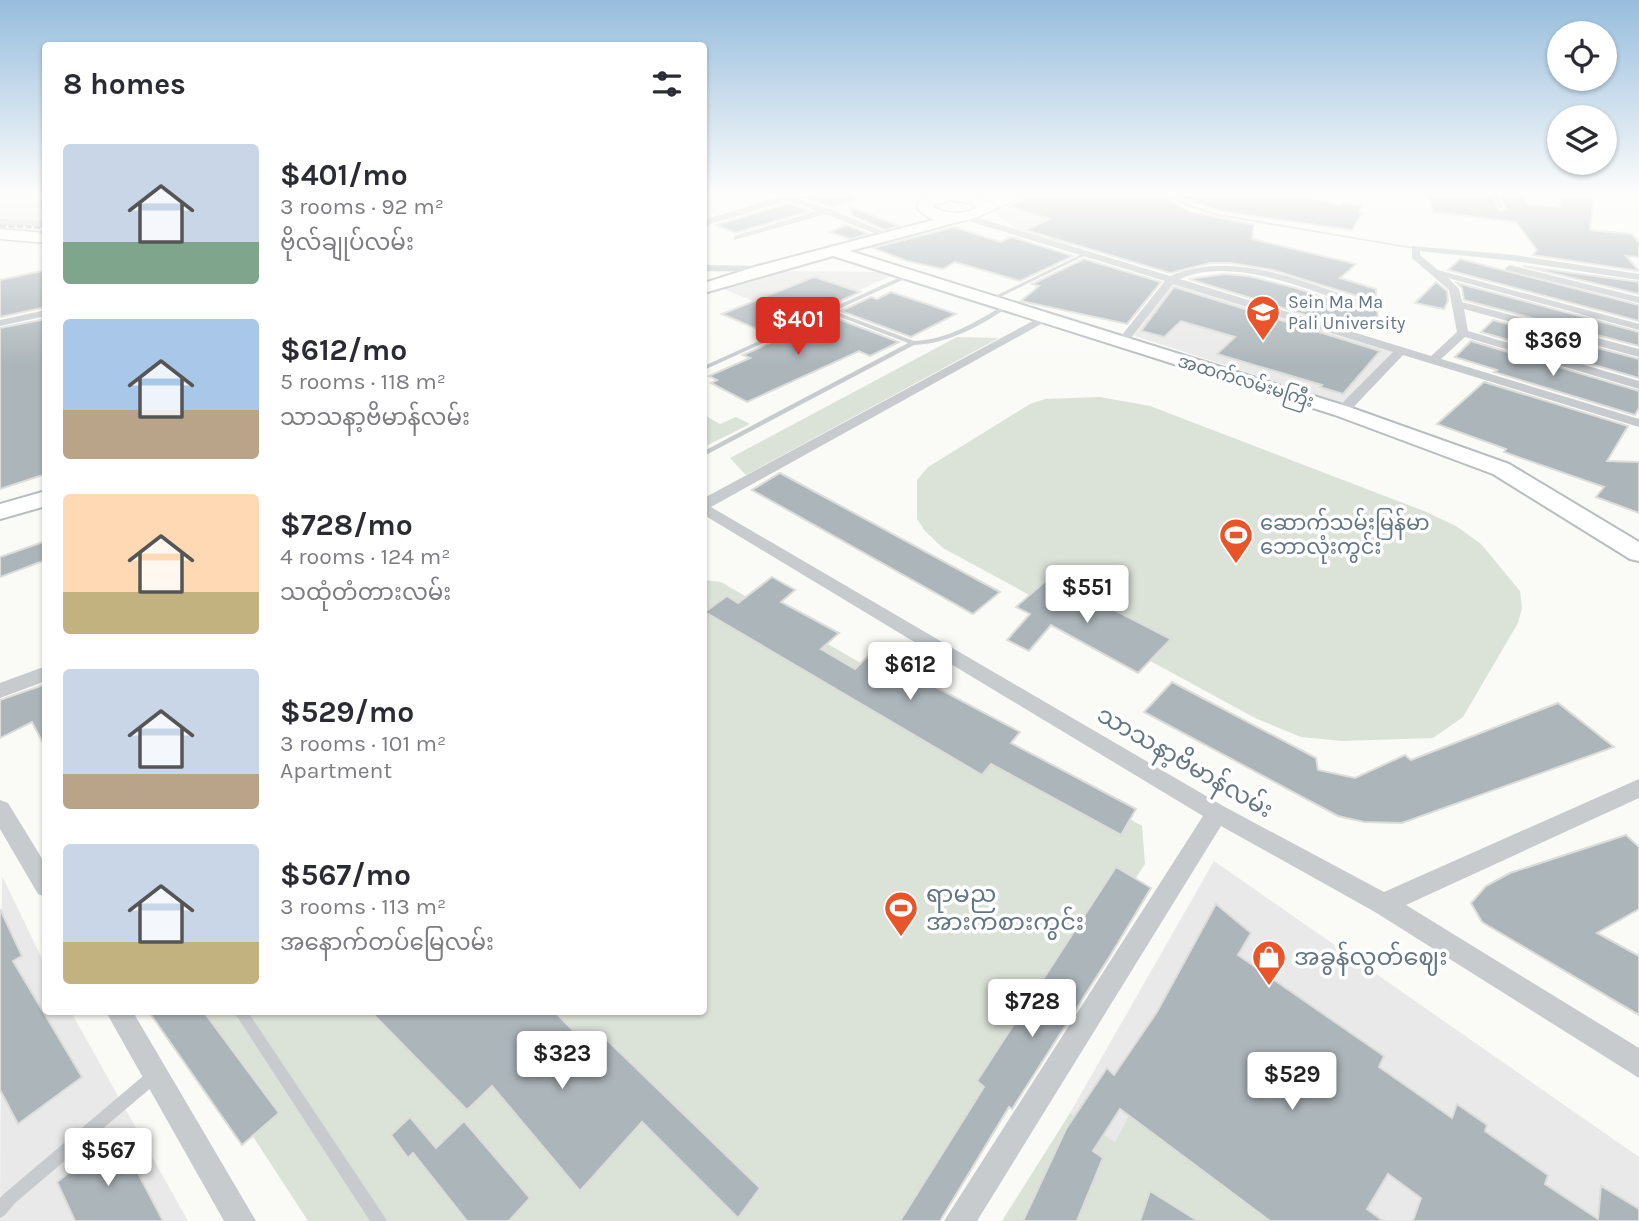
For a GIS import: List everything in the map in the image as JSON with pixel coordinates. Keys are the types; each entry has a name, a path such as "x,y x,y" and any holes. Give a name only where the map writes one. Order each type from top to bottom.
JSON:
{"main road":[{"path":"707,287 830,252"},
{"name":"အထက်လမ်းမကြီး","path":"837,252 1342,411 1501,469 1639,553"},
{"path":"764,269 887,269"},
{"path":"0,512 42,499"}],"street":[{"path":"1079,252 1639,423"},
{"path":"1415,252 1415,256 1454,289 1463,332"},
{"path":"1455,252 1515,258 1639,277"},
{"path":"1461,255 1639,300"},
{"path":"707,268 764,269"},
{"path":"1122,342 1180,272 1210,268 1252,271 1368,307"},
{"path":"1435,271 1639,327"},
{"path":"1457,303 1639,353"},
{"path":"0,323 42,314"},
{"path":"707,505 1046,318"},
{"path":"1434,359 1463,332"},
{"path":"1463,332 1639,385"},
{"path":"1342,411 1402,349"},
{"name":"သာသနာ့ဗိမာန်လမ်း","path":"707,509 1217,813 1383,904 1639,1064"},
{"path":"0,691 42,675"},
{"path":"1383,904 1639,788"},
{"path":"0,809 42,880"},
{"path":"959,1221 1217,813"},
{"path":"121,1015 242,1221"}],"lane":[{"path":"829,311 913,343 925,344 963,330 998,304 1086,254"},
{"path":"707,367 907,276"},
{"path":"707,452 913,343"},
{"path":"243,1015 379,1221"},
{"path":"0,1210 10,1198 156,1075"}],"shaded area":[{"path":"766,271 884,272 893,275 796,318 713,285"},
{"name":"Sein Ma Ma Pali University","path":"1174,281 1396,349 1342,403 1132,335"},
{"path":"957,337 999,338 746,475 730,458"},
{"name":"ဆောက်သမ်းမြန်မာ ဘောလုံးကွင်း","path":"1100,397 1150,406 1424,511 1456,526 1481,544 1520,591 1522,608 1518,623 1463,717 1433,738 1342,741 1301,737 1255,718 943,548 925,531 917,519 917,480 928,467 1030,404 1045,399"},
{"path":"707,417 720,424 736,417 750,424 707,446"},
{"name":"ရာမည အားကစားကွင်း","path":"707,580 721,582 1142,826 1145,864 915,1221 308,1221 174,1015 707,1015"},
{"name":"အခွန်လွတ်ဈေး","path":"1214,861 1639,1157 1639,1221 1277,1221 1130,1115 1115,1142 1070,1113"},
{"path":"2,876 42,959 42,1015 73,1015 188,1221 0,1221"},
{"path":"1070,1113 1115,1142 1130,1114 1277,1221 1002,1221"}],"building":[{"path":"883,252 1060,252 1073,256 1020,281 955,262 943,269 907,261"},
{"path":"1100,252 1306,252 1356,264 1340,278 1376,289 1378,320 1312,317 1189,279 1224,274 1248,276 1296,288 1363,311 1375,308 1360,297 1273,270 1231,263 1210,263 1170,273"},
{"path":"1535,252 1639,252 1639,257 1626,256 1639,271 1533,255"},
{"path":"1084,259 1161,282 1127,324 1021,301 1039,286 1032,284"},
{"path":"1460,259 1639,305 1639,321 1448,270"},
{"path":"1523,266 1639,282 1639,294"},
{"path":"42,271 42,308 0,317 0,280"},
{"path":"814,277 860,292 769,334 722,314"},
{"path":"1436,282 1447,291 1448,301 1444,309 1415,303"},
{"path":"1457,283 1639,332 1639,346 1464,300 1462,288"},
{"name":"Sein Ma Ma Pali University","path":"1174,287 1380,351 1343,394 1320,387 1322,385 1217,354 1235,337 1181,321 1164,337 1141,331"},
{"path":"891,292 956,314 911,337 841,311 871,297 877,299"},
{"path":"830,316 899,342 870,356 859,351 747,402 711,383 717,380 709,376 750,358 743,355"},
{"path":"42,320 42,475 0,489 0,328"},
{"path":"1493,320 1639,359 1639,378 1481,332"},
{"path":"1471,341 1639,391 1639,408 1635,415 1494,372 1497,370 1455,357"},
{"path":"1484,382 1628,426 1607,461 1639,462 1639,513 1596,497 1604,487 1504,452 1506,449 1437,424"},
{"path":"780,473 1000,592 973,614 752,490"},
{"path":"42,542 42,561 0,577 0,557"},
{"path":"772,577 795,590 781,602 839,633 821,649 855,669 877,647 900,659 894,665 1020,732 1011,743 1136,809 1121,835 991,764 982,775 707,613 727,596 738,603"},
{"path":"1050,577 1171,639 1138,673 1051,625 1029,651 1007,640 1030,614 1016,607"},
{"path":"1172,682 1316,758 1318,770 1355,778 1405,755 1411,760 1558,703 1614,747 1402,823 1364,822 1338,816 1144,712"},
{"path":"42,685 42,741 32,722 0,738 0,700"},
{"path":"1626,835 1639,847 1639,909 1597,933 1639,956 1639,1015 1482,922 1471,903 1486,886 1510,873"},
{"path":"1116,867 1151,888 1110,956 1012,1109 1009,1107 940,1221 900,1221 984,1087 977,1081"},
{"name":"အခွန်လွတ်ဈေး","path":"1216,904 1251,933 1238,955 1384,1056 1379,1067 1452,1118 1457,1104 1487,1125 1485,1131 1548,1175 1545,1184 1598,1219 1601,1186 1639,1209 1639,1221 1413,1221 1421,1198 1388,1174 1367,1209 1383,1221 1270,1221 1120,1109 1093,1151 1103,1158 1077,1221 1023,1221 1066,1129 1107,1068 1114,1075 1157,1012"},
{"path":"0,909 22,956 13,961 42,1010 42,1015 45,1015 82,1077 18,1124 0,1090"},
{"path":"151,1015 206,1015 279,1113 242,1145"},
{"path":"374,1015 558,1015 595,1053 607,1040 760,1188 738,1218 642,1122 580,1191 492,1086 467,1110"},
{"path":"410,1117 436,1148 464,1121 530,1198 509,1221 467,1221 413,1153 408,1158 391,1135"},
{"path":"118,1135 163,1221 75,1221 57,1182"},
{"path":"1150,1191 1198,1221 1140,1221"}],"place":[{"name":"Sein Ma Ma Pali University","path":"1263,342"},
{"name":"ဆောက်သမ်းမြန်မာ ဘောလုံးကွင်း","path":"1236,565"},
{"name":"ရာမည အားကစားကွင်း","path":"901,938"},
{"name":"အခွန်လွတ်ဈေး","path":"1269,987"}]}
